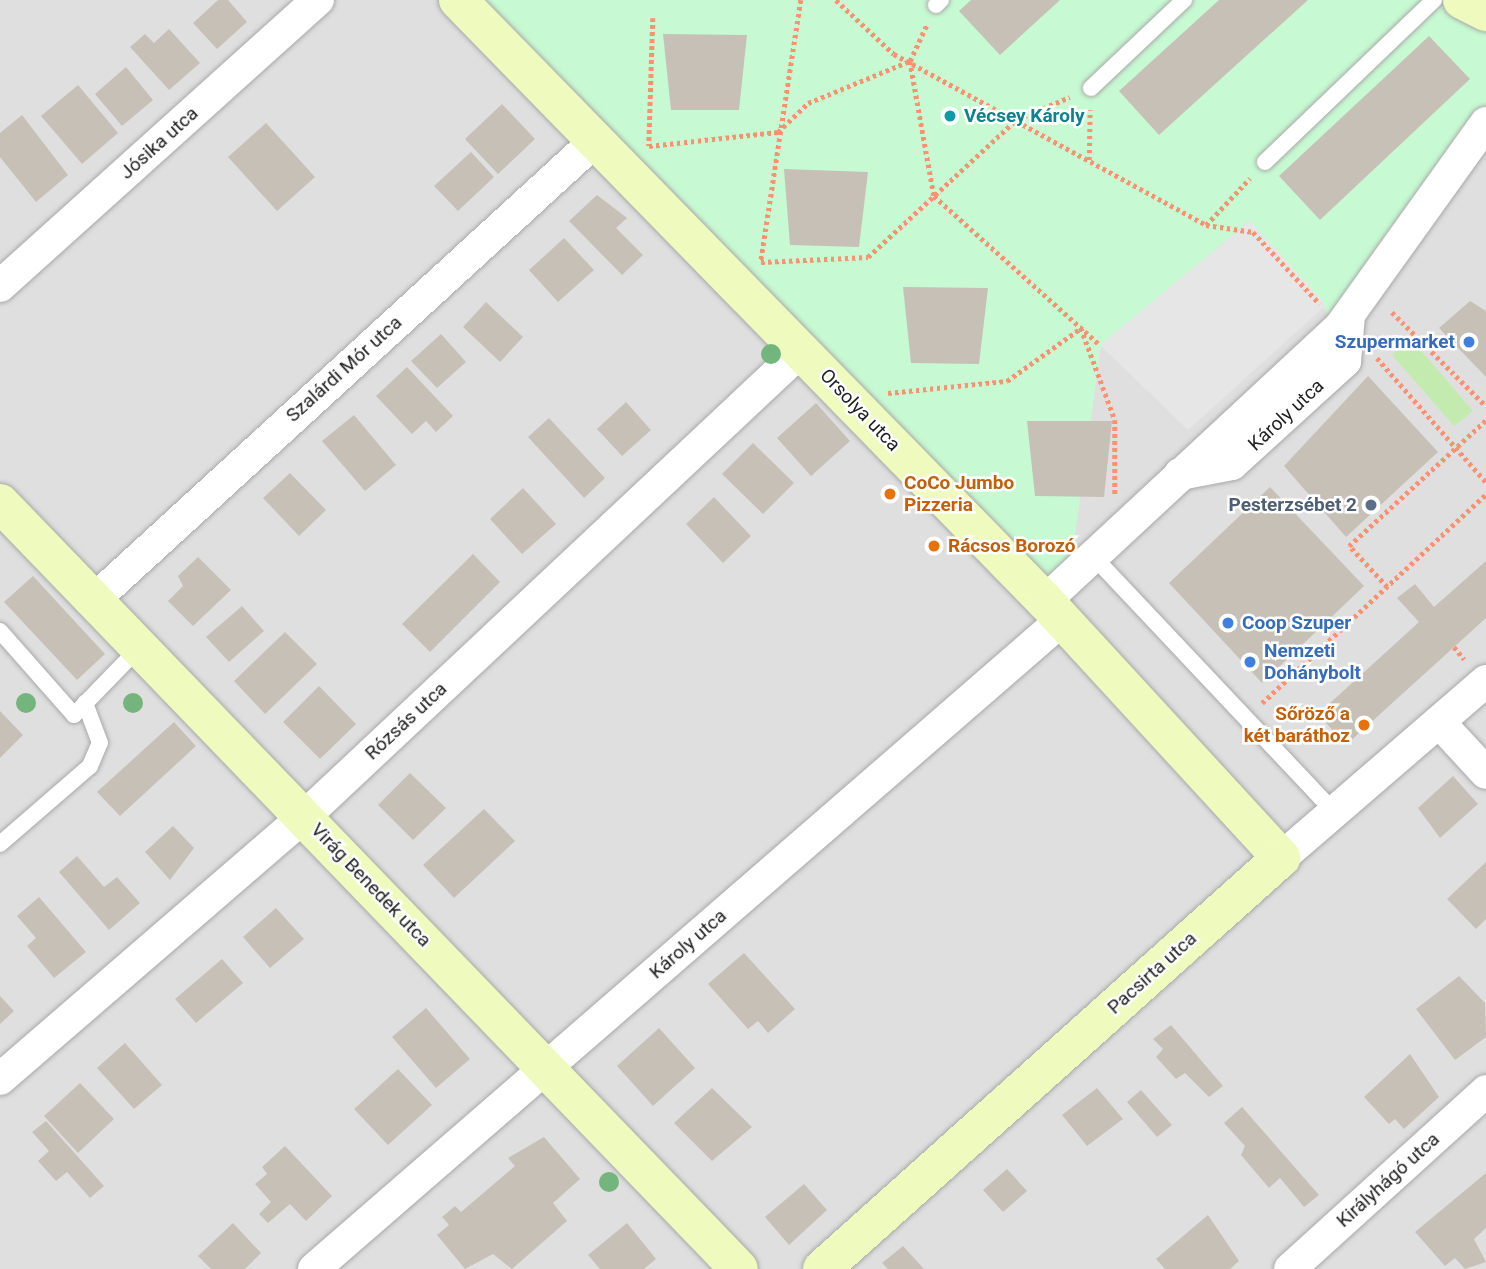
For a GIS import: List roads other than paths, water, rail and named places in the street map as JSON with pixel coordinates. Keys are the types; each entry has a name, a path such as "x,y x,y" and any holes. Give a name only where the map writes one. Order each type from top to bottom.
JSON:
{"street":[{"name":"Jósika utca","path":"0,286 318,0"},
{"name":"Orsolya utca","path":"458,0 1053,610 1281,859"},
{"path":"1462,0 1486,12"},
{"name":"Károly utca","path":"314,1269 549,1068 1053,610 1093,556 1346,324 1486,123"},
{"name":"Szalárdi Mór utca","path":"95,599 595,141"},
{"name":"Rózsás utca","path":"0,1079 305,816 802,350"},
{"name":"Virág Benedek utca","path":"0,503 549,1068 739,1269"},
{"name":"Pacsirta utca","path":"822,1269 1281,859 1439,722 1475,670"},
{"path":"1439,722 1486,773"},
{"name":"Királyhágó utca","path":"1290,1269 1486,1091"}],"lane":[{"path":"1091,88 1184,0"},
{"path":"1265,162 1434,0"},
{"path":"1093,556 1335,813"},
{"path":"0,631 74,715 140,647"},
{"path":"0,844 90,766 100,743 85,704"}],"place":[{"name":"Vécsey Károly","path":"950,116"},
{"name":"Szupermarket","path":"1469,342"},
{"name":"CoCo Jumbo Pizzeria","path":"890,494"},
{"name":"Pesterzsébet 2","path":"1371,505"},
{"name":"Rácsos Borozó","path":"934,546"},
{"name":"Coop Szuper","path":"1228,623"},
{"name":"Nemzeti Dohánybolt","path":"1250,662"},
{"name":"Sőröző a két baráthoz","path":"1364,725"}]}
